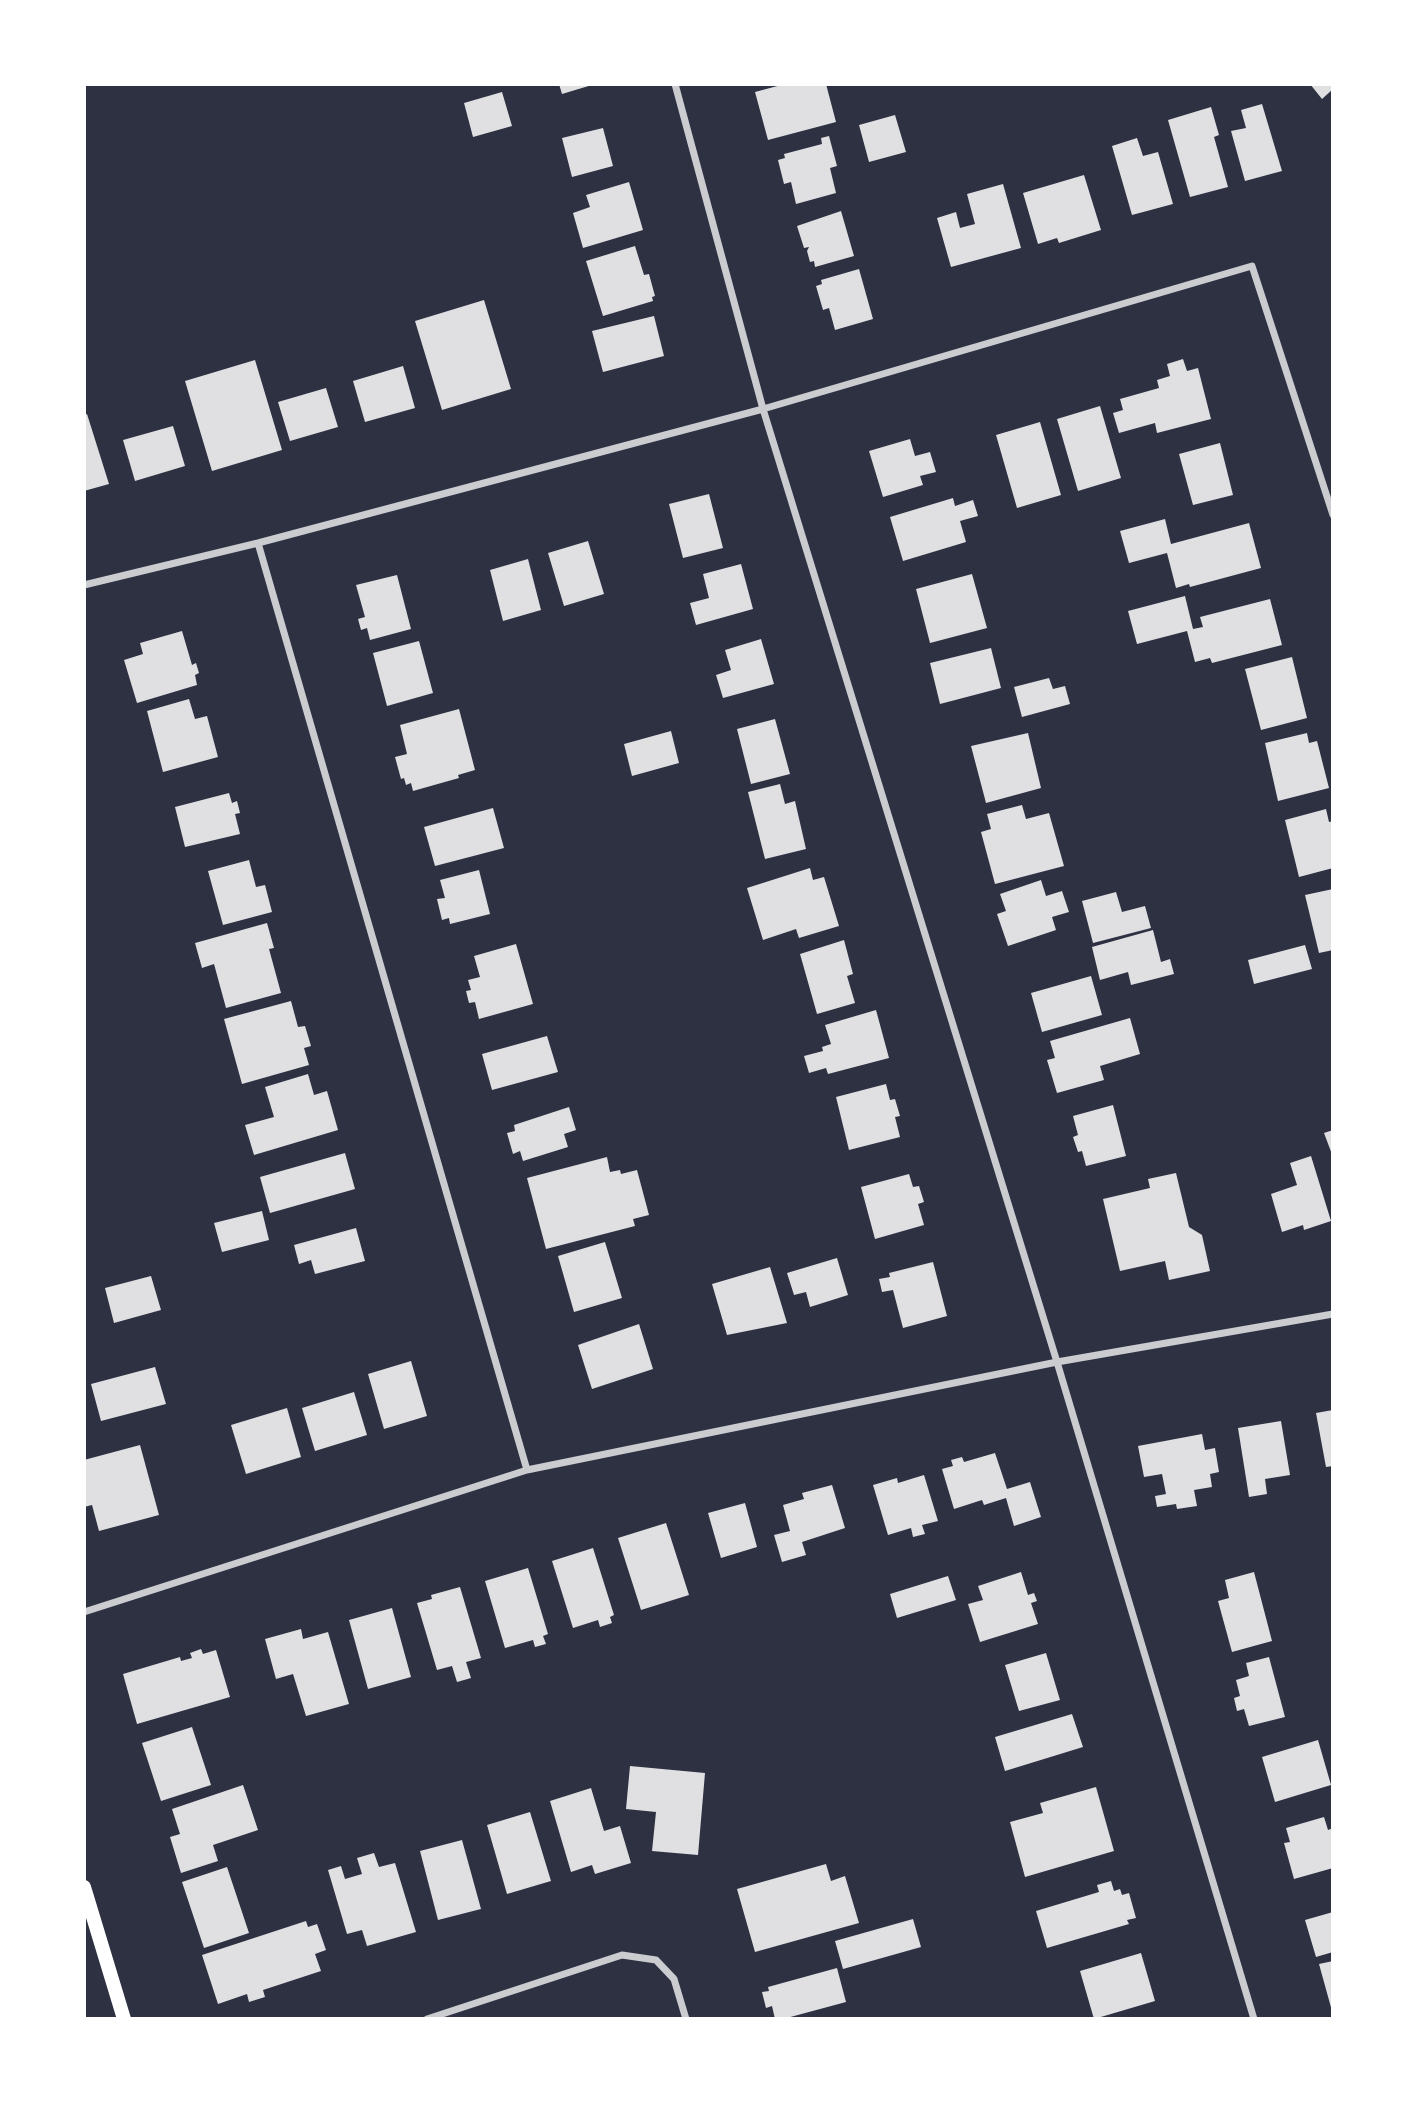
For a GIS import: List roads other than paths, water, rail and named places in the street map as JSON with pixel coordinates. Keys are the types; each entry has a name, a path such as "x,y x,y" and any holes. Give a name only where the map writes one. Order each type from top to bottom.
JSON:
{"main road":[{"path":"84,1887 124,2019"}],"street":[{"path":"675,84 763,409 1057,1362 1254,2019"},
{"path":"84,585 258,543 763,409 1252,266 1333,515"},
{"path":"258,543 527,1470"},
{"path":"84,1612 527,1470 1057,1362 1333,1314"},
{"path":"427,2019 622,1955 656,1960 674,1979 686,2019"}]}
